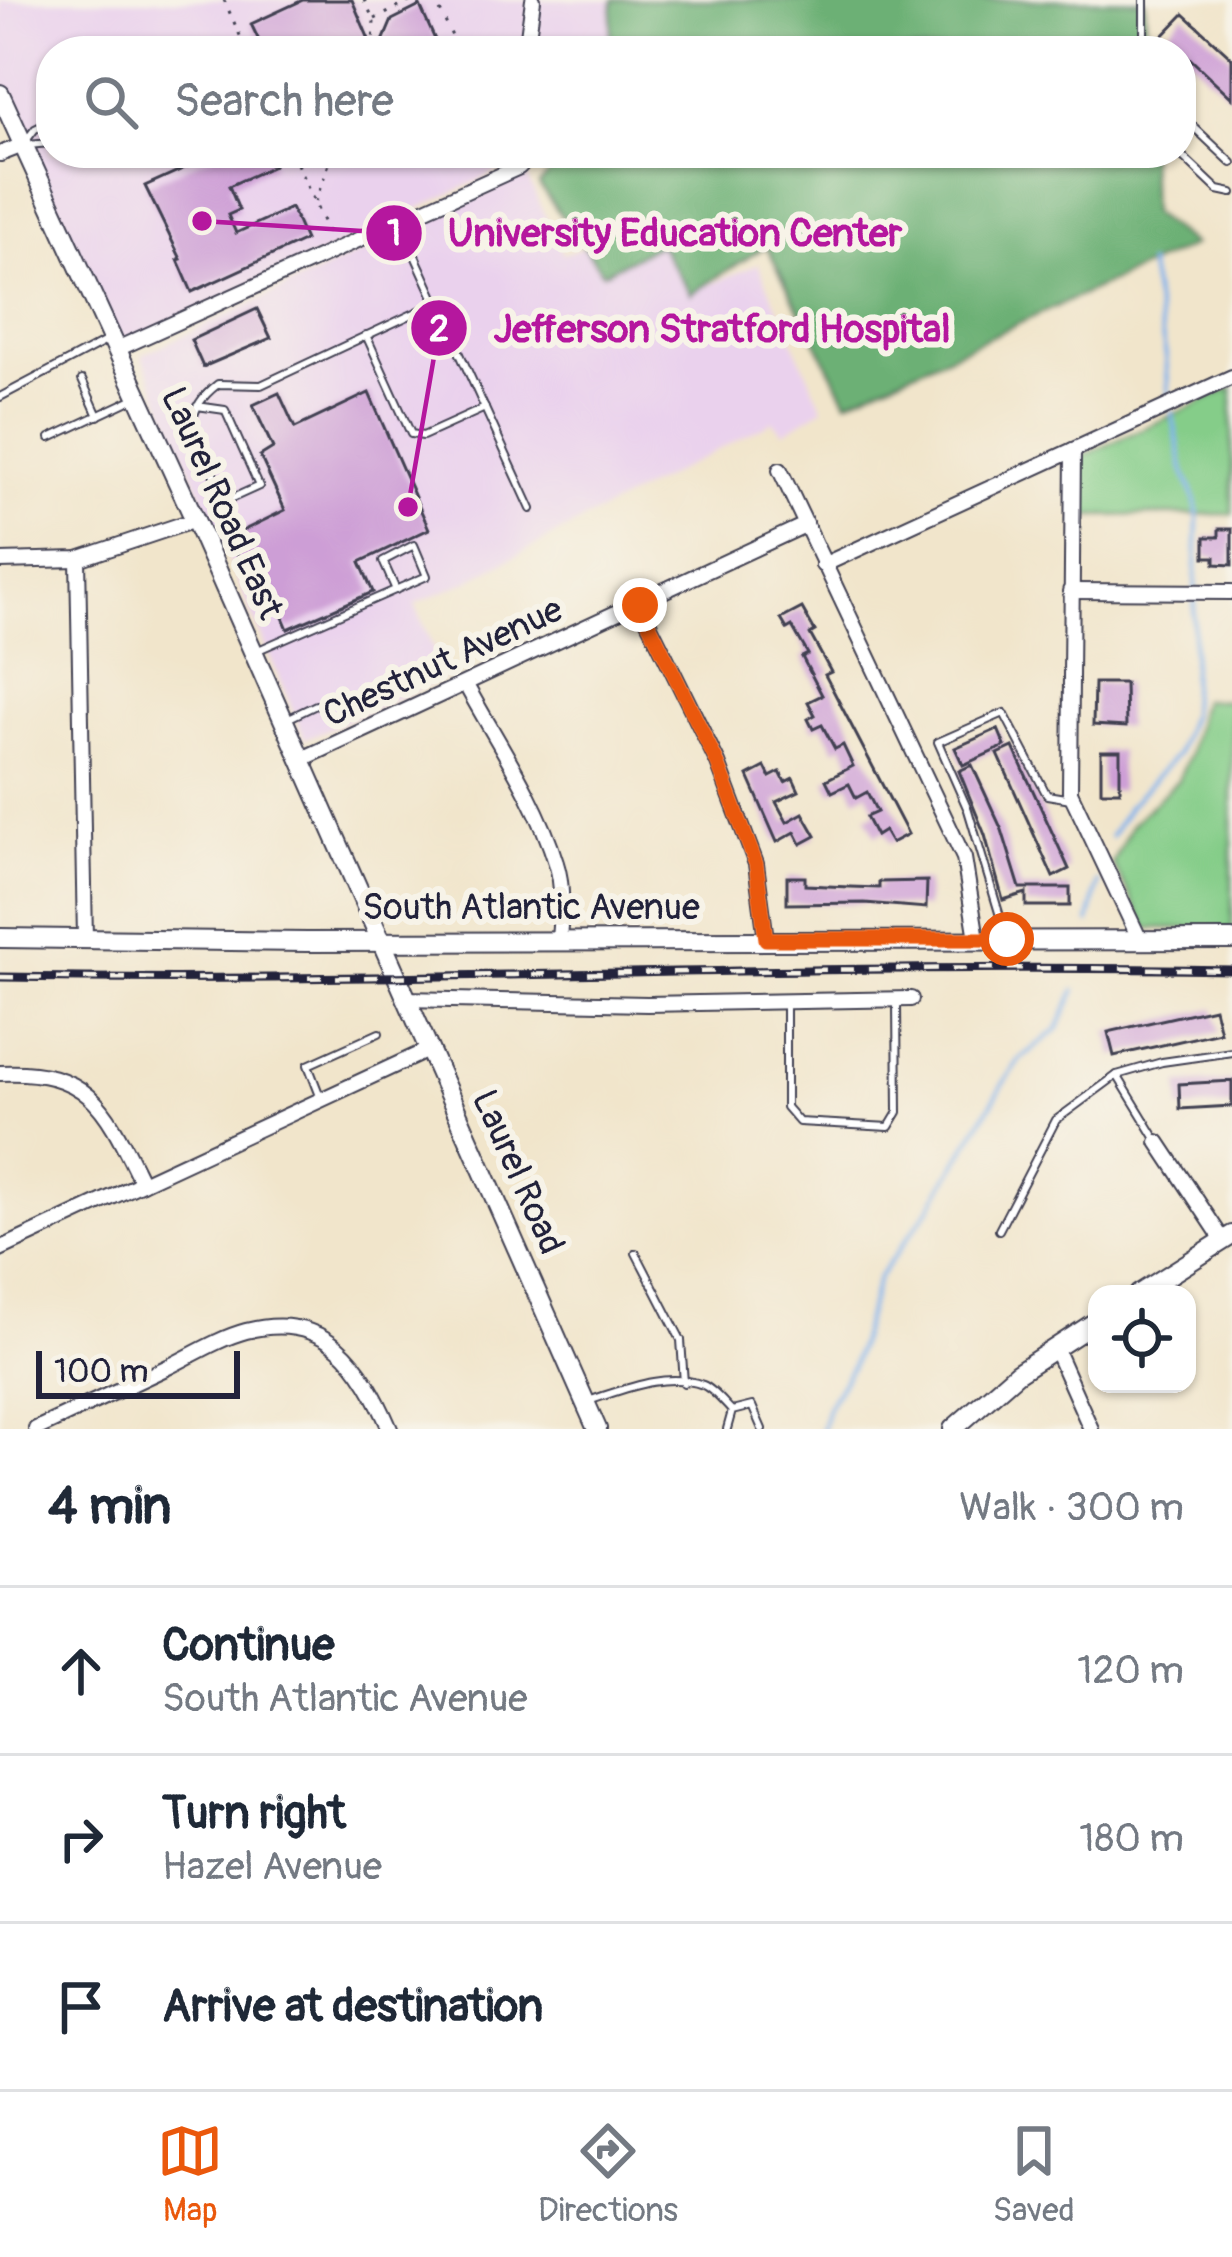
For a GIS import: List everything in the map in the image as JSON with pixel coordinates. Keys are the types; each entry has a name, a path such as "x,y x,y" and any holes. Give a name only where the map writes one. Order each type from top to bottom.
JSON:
{"street":[{"path":"528,36 533,0"},
{"name":"Laurel Road East","path":"0,94 380,941"},
{"path":"0,154 23,145"},
{"path":"115,344 517,168"},
{"path":"823,565 1232,377"},
{"path":"1072,450 1069,760 1073,799 1139,938"},
{"path":"780,470 964,858 977,939"},
{"path":"0,561 78,559 195,520"},
{"name":"Chestnut Avenue","path":"300,760 805,525"},
{"path":"78,559 85,938"},
{"path":"1070,590 1232,592"},
{"path":"640,605 718,764 741,824 756,864 766,939"},
{"path":"466,685 527,797 557,865 562,900 559,939"},
{"name":"South Atlantic Avenue","path":"0,938 1232,940"},
{"name":"Laurel Road","path":"380,941 597,1429"},
{"path":"405,999 646,1004 904,1000"},
{"path":"0,1249 428,1050"},
{"path":"0,1073 49,1075 89,1094 107,1114 142,1183"},
{"path":"1153,1285 1227,1238 1158,1142"},
{"path":"36,1429 233,1336 277,1327 319,1336 351,1358 369,1381 390,1429"},
{"path":"953,1429 1017,1373 1088,1327"},
{"path":"1055,1348 1091,1429"}],"lane":[{"path":"1144,0 1144,36"},
{"path":"23,145 36,128"},
{"path":"1196,130 1232,163"},
{"path":"23,145 36,144"},
{"path":"1194,168 1217,190 1232,193"},
{"path":"399,221 531,509"},
{"path":"197,406 225,410 259,486 226,501 190,427 197,406 201,397 218,384 261,386 436,303"},
{"path":"366,335 411,434 422,436 485,408"},
{"path":"0,398 115,344"},
{"path":"82,380 98,416"},
{"path":"50,438 139,397"},
{"path":"253,652 396,590 427,576 414,545 382,560 396,590"},
{"path":"283,721 316,705"},
{"path":"1007,939 968,810 938,742 1004,713 1047,795 1062,801 1073,799"},
{"path":"786,1002 786,1108 791,1117 799,1122 890,1127 898,1112 904,1000"},
{"path":"322,1099 308,1065 379,1033"},
{"path":"999,1230 1056,1120 1117,1075 1232,1052"},
{"path":"1117,1075 1158,1142"},
{"path":"636,1253 682,1340 684,1383"},
{"path":"584,1402 649,1382 684,1383 706,1385 732,1411"},
{"path":"732,1411 752,1406 762,1429"},
{"path":"727,1429 732,1411"}],"path":[{"path":"224,0 240,36"},
{"path":"364,0 374,20 374,36"},
{"path":"374,20 413,0"},
{"path":"435,0 452,36"},
{"path":"299,168 335,250"},
{"path":"315,203 328,168"}],"shaded area":[{"path":"0,0 613,0 611,36 36,36 36,168 506,168 117,349 0,94"},
{"path":"526,175 563,254 588,246 603,273 659,244 691,293 758,264 823,408 784,432 773,421 466,582 415,604 445,678 305,739 142,355"}],"green space":[{"path":"613,0 1145,0 1146,36 611,36"},
{"path":"553,168 1150,168 1151,213 1193,245 847,401 766,246 691,294 659,244 603,273 539,185"},
{"path":"1232,388 1232,514 1080,516 1081,457"},
{"path":"1202,700 1232,701 1232,929 1147,928 1112,863 1132,824 1178,780"}],"building":[{"path":"303,0 352,0 368,36 257,36 251,24"},
{"path":"420,6 433,36 385,36 392,20"},
{"path":"1184,14 1232,58 1232,98 1196,64 1196,36 1163,36"},
{"path":"185,168 269,168 229,186 239,210 228,215 236,233 291,208 305,240 192,292 145,186"},
{"path":"257,309 271,338 203,367 191,340"},
{"path":"279,393 295,428 369,393 429,529 360,562 373,592 288,629 272,591 256,599 230,537 285,510 260,456 273,448 253,405"},
{"path":"1219,529 1232,529 1232,565 1215,564 1215,557 1205,557 1205,537 1219,537"},
{"path":"802,608 831,672 825,675 908,834 891,843 884,831 876,836 866,817 877,812 867,792 856,798 849,784 832,792 826,780 853,766 843,745 835,749 822,725 813,729 808,719 815,715 808,702 822,695 802,657 808,654 792,626 787,629 781,619"},
{"path":"1094,683 1125,683 1126,727 1093,725"},
{"path":"998,729 1005,746 963,765 955,748"},
{"path":"1013,747 1069,869 1053,877 998,754"},
{"path":"1101,751 1120,751 1120,791 1101,791"},
{"path":"972,765 1002,830 1020,888 1070,888 1070,906 1026,906 1026,893 1003,900 985,835 959,771"},
{"path":"765,767 770,777 780,772 785,782 793,778 799,791 776,802 787,822 803,813 816,836 801,844 795,832 777,842 748,776"},
{"path":"787,877 805,877 805,885 879,888 879,882 927,881 926,908 787,904"},
{"path":"1214,1008 1220,1032 1114,1056 1108,1032"},
{"path":"1232,1081 1232,1106 1180,1109 1179,1084"}],"waterway":[{"path":"1148,264 1166,356 1169,400"},
{"path":"1111,836 1128,807 1177,754 1190,715 1198,519 1172,412"},
{"path":"1089,922 1098,883"},
{"path":"822,1429 828,1407 853,1364 878,1278 929,1209 1020,1059 1058,1029 1075,991"}],"railway":[{"path":"0,977 1232,970"}],"place":[{"name":"University Education Center","path":"202,221"},
{"name":"Jefferson Stratford Hospital","path":"408,507"}],"route":[{"path":"640,605 718,764 756,864 766,939 1007,939"}]}
